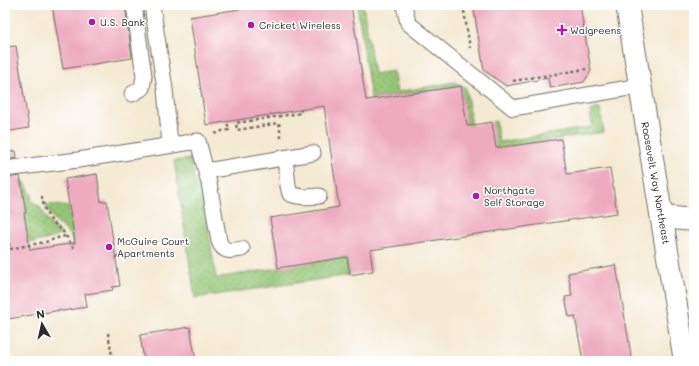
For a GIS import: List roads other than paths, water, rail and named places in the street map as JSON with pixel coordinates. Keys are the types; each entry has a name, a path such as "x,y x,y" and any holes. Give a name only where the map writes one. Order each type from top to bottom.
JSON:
{"main road":[{"name":"Roosevelt Way Northeast","path":"627,5 685,361"},
{"path":"662,217 694,220"}],"lane":[{"path":"132,94 142,88 144,76 134,5"},
{"path":"152,5 165,89 170,145"},
{"path":"404,5 408,23 513,108 640,86"},
{"path":"5,170 198,141 210,183 220,245 223,249 231,251 242,249"},
{"path":"206,171 313,153"},
{"path":"284,158 290,194 297,197 319,196"}],"place":[{"name":"U.S. Bank","path":"92,22"},
{"name":"Cricket Wireless","path":"251,25"},
{"name":"Walgreens","path":"562,30"},
{"name":"Northgate Self Storage","path":"476,196"},
{"name":"McGuire Court Apartments","path":"109,247"}]}
